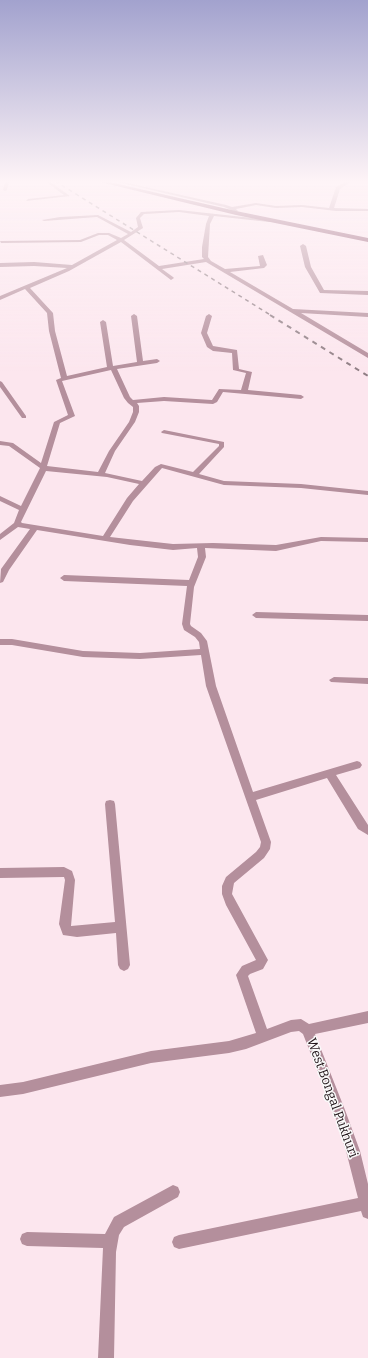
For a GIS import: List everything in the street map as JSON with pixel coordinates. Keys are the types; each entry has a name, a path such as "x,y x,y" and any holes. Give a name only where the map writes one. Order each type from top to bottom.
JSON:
{"street":[{"path":"0,298 27,288 74,267 113,244"},
{"path":"127,244 172,278"},
{"path":"206,244 206,260"},
{"path":"303,246 308,267 322,292 368,293"},
{"path":"225,271 262,267 264,265 261,256"},
{"path":"157,268 206,260 284,308 296,312 368,356"},
{"path":"0,265 34,264 74,267"},
{"path":"27,288 50,313 52,331 64,378"},
{"path":"296,312 368,315"},
{"path":"134,316 140,364"},
{"path":"210,316 204,333 210,347 212,349 235,351 236,370 249,372 244,392"},
{"path":"101,474 108,457 132,422 136,412 136,406 130,402 111,368 103,322"},
{"path":"18,523 16,522 17,519 43,467 57,422 72,416 58,382 60,379 111,368 157,362"},
{"path":"0,383 24,417"},
{"path":"130,402 169,399 213,402 216,401 221,390 301,396"},
{"path":"164,432 222,443 222,446 216,453 194,475"},
{"path":"0,443 11,444 43,467 68,472 101,474 143,483"},
{"path":"106,539 121,513 143,483 161,466 224,483 301,486 368,494"},
{"path":"0,498 22,509"},
{"path":"18,523 151,546 186,548 201,546 276,548 321,539 368,540"},
{"path":"0,538 18,523"},
{"path":"0,580 5,569 35,527"},
{"path":"201,546 202,557 191,583 186,624 187,628 202,638 211,686 266,842 265,849 260,855 230,880 226,886 230,901 262,960 260,965 246,970 242,975 263,1036"},
{"path":"64,578 191,583"},
{"path":"256,615 368,618"},
{"path":"0,642 12,642 83,654 145,656 205,652"},
{"path":"334,680 368,680"},
{"path":"251,797 357,765"},
{"path":"329,774 362,826 368,830"},
{"path":"110,804 124,964"},
{"path":"0,873 64,872 68,874 70,880 65,924 67,931 77,932 121,927"},
{"path":"0,1091 23,1088 151,1057 229,1047 296,1025 301,1025 307,1030 368,1017"},
{"name":"West Bongal Pukhuri","path":"307,1030 339,1110 353,1151 366,1208"},
{"path":"106,1358 109,1241 115,1226 119,1222 173,1192"},
{"path":"179,1242 366,1208"},
{"path":"27,1239 109,1241"}],"railway":[{"path":"157,244 272,316"},
{"path":"270,315 368,376"}]}
